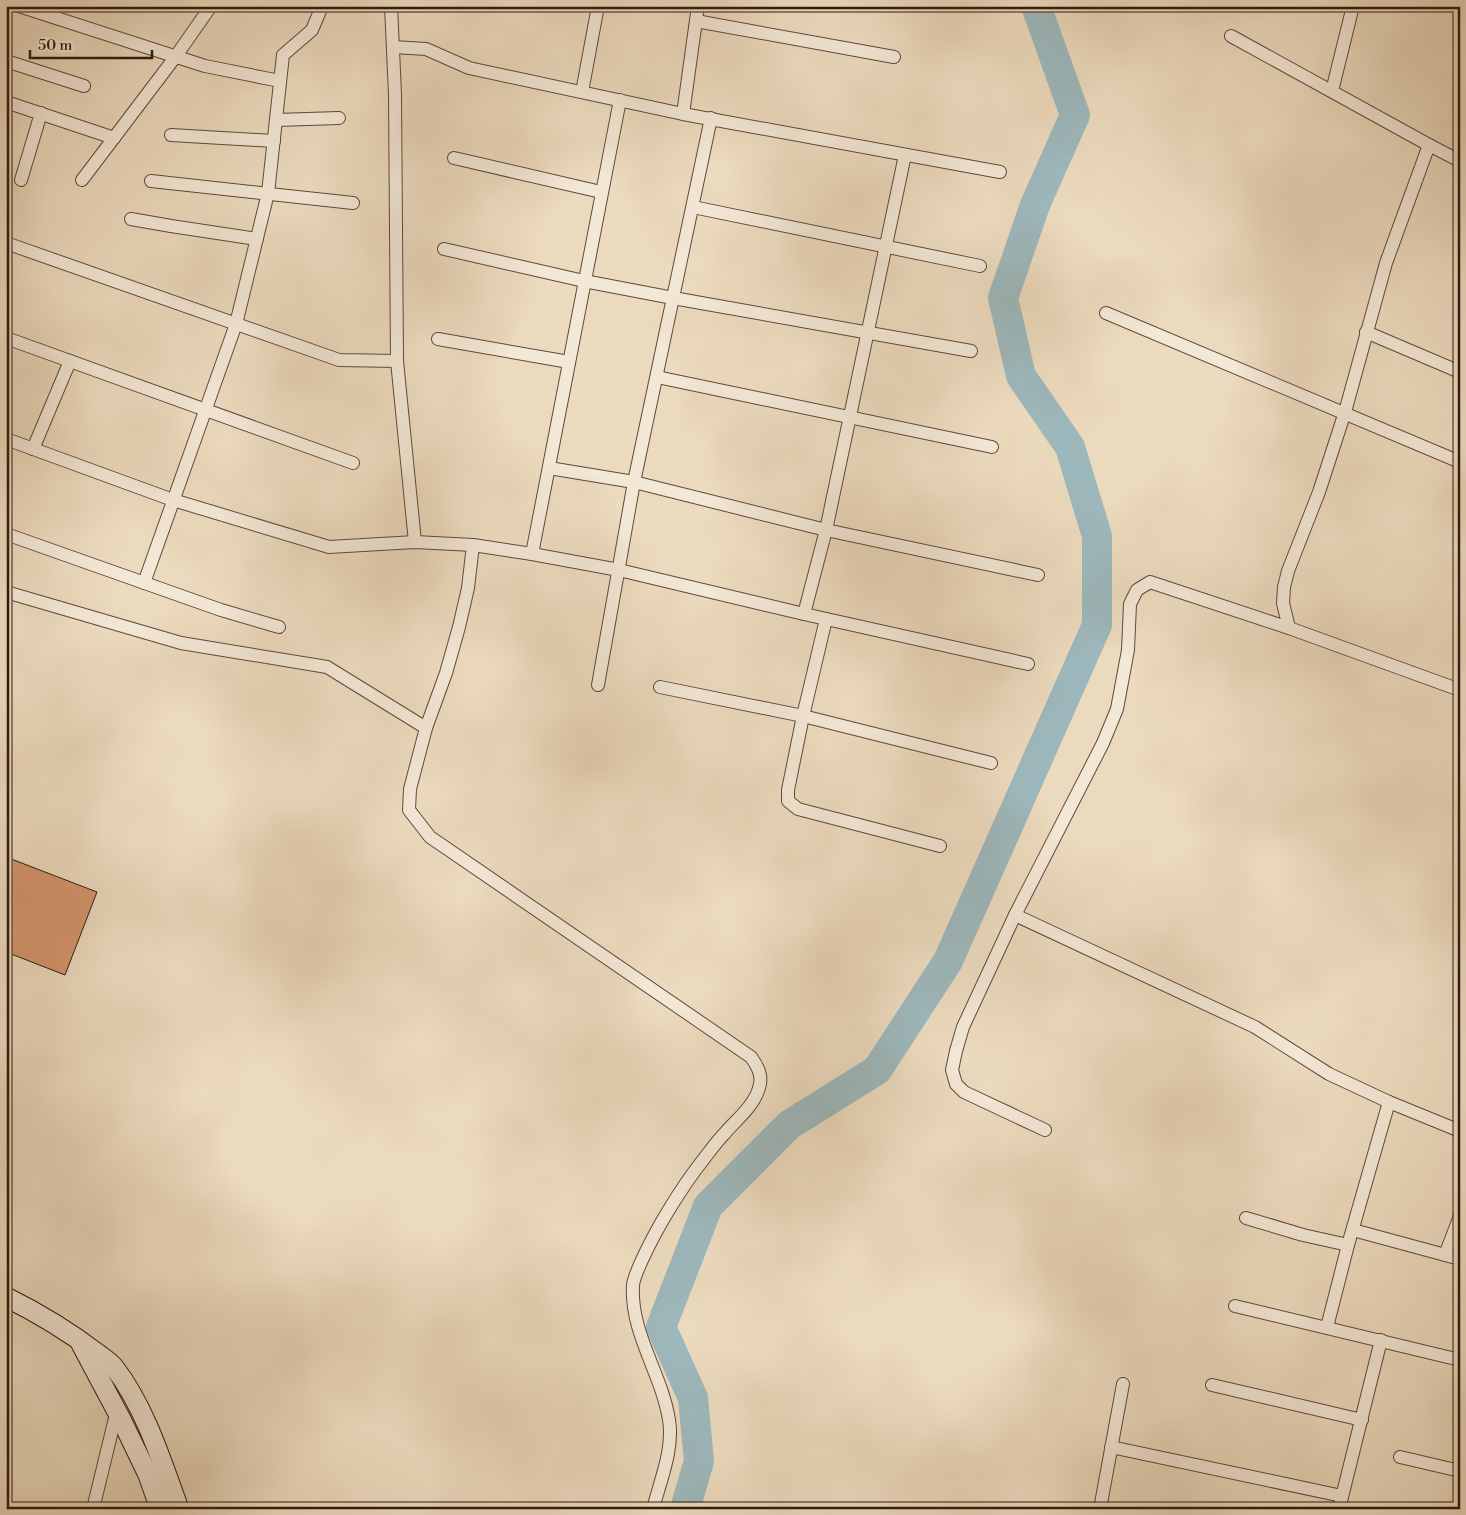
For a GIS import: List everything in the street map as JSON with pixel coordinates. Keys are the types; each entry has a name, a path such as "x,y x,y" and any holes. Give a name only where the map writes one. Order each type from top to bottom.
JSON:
{"street":[{"path":"18,6 205,66 280,81"},
{"path":"82,180 176,56 211,6"},
{"path":"144,583 236,324 268,194 283,55 312,30 322,6"},
{"path":"390,6 395,94 397,361 415,542"},
{"path":"582,92 598,6"},
{"path":"684,114 698,6"},
{"path":"1332,91 1353,6"},
{"path":"696,21 894,56"},
{"path":"1231,36 1460,161"},
{"path":"393,47 426,49 469,68 684,114 1000,172"},
{"path":"6,61 84,86"},
{"path":"532,554 620,100"},
{"path":"6,102 114,138"},
{"path":"21,180 41,113"},
{"path":"276,120 339,118"},
{"path":"598,685 634,482 711,118"},
{"path":"170,135 274,141"},
{"path":"1289,628 1283,603 1288,571 1319,492 1345,412 1386,263 1429,145"},
{"path":"804,614 826,530 905,155"},
{"path":"454,158 601,192"},
{"path":"151,181 353,203"},
{"path":"693,207 980,266"},
{"path":"131,219 257,239"},
{"path":"6,243 339,360 397,361"},
{"path":"444,248 673,298 971,351"},
{"path":"1106,313 1460,462"},
{"path":"1366,332 1460,372"},
{"path":"6,338 353,464"},
{"path":"438,339 569,362"},
{"path":"32,449 70,361"},
{"path":"657,377 992,447"},
{"path":"6,439 173,500 329,547 415,542 473,545 532,554 619,570 1028,664"},
{"path":"549,468 634,482 826,530 1038,575"},
{"path":"6,534 220,610 279,627"},
{"path":"473,545 468,588 459,627 446,673 426,728 410,789 409,810 430,837 751,1057 760,1072 760,1088 751,1104 723,1134 701,1162 642,1260 633,1284 634,1305 640,1331 663,1393 670,1421 670,1442 653,1509"},
{"path":"1045,1130 964,1092 956,1084 952,1070 963,1026 1015,914 1103,743 1117,709 1128,650 1130,604 1137,590 1150,582 1289,628 1460,690"},
{"path":"6,592 182,643 327,667 426,728"},
{"path":"826,619 803,716 788,790 788,800 798,809 940,846"},
{"path":"660,687 803,716 991,763"},
{"path":"1015,914 1255,1027 1329,1074 1389,1102 1460,1131"},
{"path":"1327,1327 1389,1102"},
{"path":"1444,1254 1460,1216"},
{"path":"1246,1218 1348,1246"},
{"path":"1353,1230 1460,1259"},
{"path":"6,1297 37,1313 78,1339 113,1366 130,1393 149,1430 179,1509"},
{"path":"1235,1306 1460,1360"},
{"path":"78,1339 148,1475 160,1509"},
{"path":"1111,1447 1341,1502 1381,1340"},
{"path":"1100,1509 1123,1384"},
{"path":"1212,1385 1362,1420"},
{"path":"93,1509 116,1410"},
{"path":"1400,1457 1460,1471"}],"building":[{"path":"6,857 97,892 65,975 6,952"}],"waterway":[{"path":"685,1509 699,1461 693,1398 661,1327 708,1206 789,1125 877,1070 948,961 1097,625 1097,536 1070,447 1021,376 1003,298 1035,205 1075,115 1036,6"}]}
